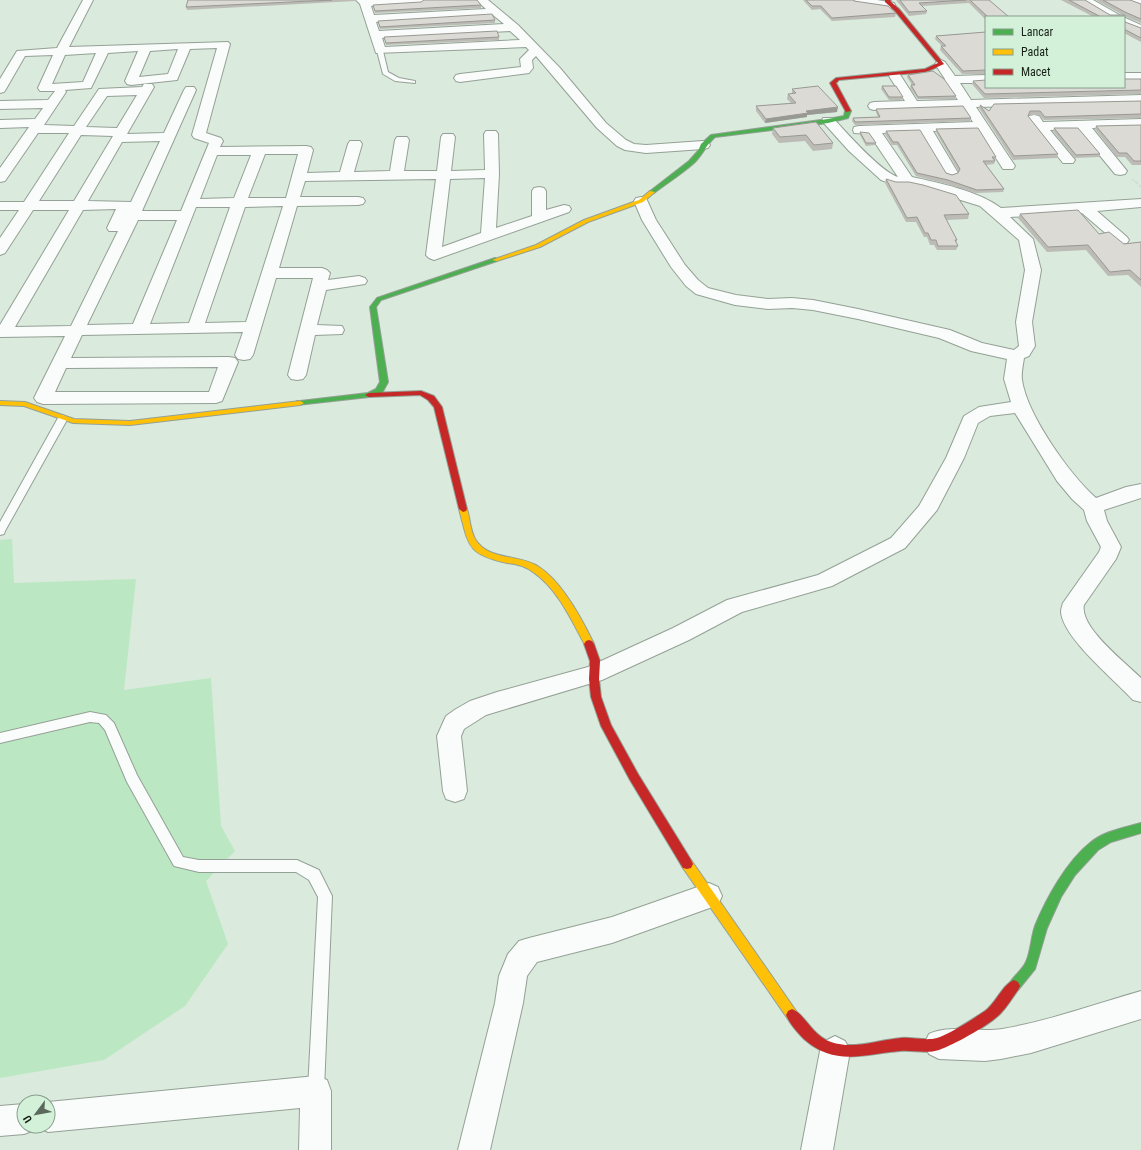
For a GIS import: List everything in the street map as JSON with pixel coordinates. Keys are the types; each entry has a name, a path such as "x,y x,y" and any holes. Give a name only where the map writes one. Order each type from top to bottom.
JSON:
{"street":[{"path":"88,0 61,51 44,88 87,85 104,49"},
{"path":"421,0 363,2 380,51 533,46"},
{"path":"481,0 514,27 533,46 614,138 622,143 638,149 703,145"},
{"path":"854,0 890,2 939,60 950,80 1008,166"},
{"path":"1085,0 1116,16"},
{"path":"1133,0 1141,4"},
{"path":"370,19 497,12"},
{"path":"1125,21 1141,29"},
{"path":"375,35 514,27"},
{"path":"0,89 21,53 224,44 199,135 216,141 139,330"},
{"path":"145,48 131,81 173,77 185,46"},
{"path":"460,78 525,70 527,68 526,59 533,46"},
{"path":"0,62 16,61"},
{"path":"369,395 379,391 384,382 373,307 379,299 538,246 556,238 586,221 641,201 701,152 703,145 710,138 718,135 828,121 846,117 849,112 834,83 835,80 844,77 926,70 941,64"},
{"path":"895,76 913,105"},
{"path":"1125,77 1141,77"},
{"path":"950,80 985,79"},
{"path":"1123,88 1137,99"},
{"path":"0,250 103,92 147,89 2,332"},
{"path":"25,404 69,331 132,209 190,90"},
{"path":"0,178 60,92"},
{"path":"874,106 1137,99"},
{"path":"1018,102 1041,126 1068,160"},
{"path":"0,105 52,104"},
{"path":"641,201 649,220 679,267 692,283 702,291 735,300 768,304 792,303 813,305 944,334 977,347 1016,356 1023,352 1027,346 1024,322 1033,270 1026,239 998,213 985,204 920,183 895,181 886,177 854,148 828,121"},
{"path":"0,124 70,129 120,135 167,137"},
{"path":"1082,125 1120,170"},
{"path":"859,130 981,126"},
{"path":"1041,126 1139,126"},
{"path":"924,128 952,173"},
{"path":"873,130 905,177"},
{"path":"488,236 492,174 490,134"},
{"path":"448,137 442,175 434,255 564,210"},
{"path":"396,176 402,140"},
{"path":"346,176 355,144"},
{"path":"195,329 239,203 260,150"},
{"path":"212,151 306,150 244,355"},
{"path":"299,177 492,174"},
{"path":"539,191 539,218"},
{"path":"0,206 79,205 132,209 189,209 239,203 358,201"},
{"path":"998,213 1085,208 1141,202"},
{"path":"1085,208 1122,240"},
{"path":"269,273 322,273 297,375"},
{"path":"319,286 359,281"},
{"path":"2,332 253,327"},
{"path":"308,330 336,330"},
{"path":"59,363 229,362 216,397 43,398 59,363 69,331"},
{"path":"1016,356 1013,379 1024,412 1064,476 1079,494 1093,507 1097,521 1110,547 1109,554 1074,603 1072,612 1074,621 1084,636 1141,693"},
{"path":"0,403 25,404 63,418 84,423 130,422 369,395 421,393 429,396 438,408 471,539 480,550 487,555 531,567 539,573 570,612 590,647 595,662 595,697 601,715 646,799 709,896 800,1026 818,1043 835,1051 853,1052 900,1044 985,1046 1030,1038 1141,1005"},
{"path":"455,791 449,736 454,723 478,708 497,701 594,674 655,644 681,634 735,606 826,581 898,543 927,510 955,458 970,420 985,411 1001,408 1022,407"},
{"path":"1093,507 1133,492 1141,491"},
{"path":"938,1044 991,1014 1032,966 1041,927 1057,893 1071,870 1094,846 1108,838 1126,831 1141,828"},
{"path":"474,1150 509,1003 513,976 518,964 529,952 612,930 709,896"},
{"path":"817,1150 835,1051"},
{"path":"56,1116 316,1091 315,1150"},
{"path":"0,1121 16,1120"}],"lane":[{"path":"380,51 385,73 397,80 413,82"},
{"path":"0,531 63,418"},
{"path":"0,738 45,729 90,717 102,719 110,727 132,778 180,862 199,866 297,866 314,875 325,896 316,1091"}],"green space":[{"path":"12,539 14,583 136,579 124,690 211,678 221,826 235,851 206,881 228,944 185,1006 104,1060 0,1078 0,540"}],"building":[{"path":"188,0 332,0 186,7"},
{"path":"424,0 477,0 481,5 375,11 373,5 421,2"},
{"path":"806,0 853,0 888,6 896,13 832,18 821,6 812,6"},
{"path":"900,0 966,0 919,3 927,11 909,12"},
{"path":"970,0 989,0 1008,16 987,16"},
{"path":"1069,0 1085,0 1110,15 1124,15 1099,16"},
{"path":"1103,0 1130,0 1141,4 1141,19 1125,12"},
{"path":"492,14 495,20 380,27 378,21"},
{"path":"1125,22 1141,28 1141,38 1125,30"},
{"path":"497,31 499,37 386,43 384,37"},
{"path":"985,32 985,70 963,71 941,46 946,46 936,36"},
{"path":"933,71 944,79 956,96 918,97 911,85 915,85 908,75"},
{"path":"1125,79 1141,79 1141,90 985,94 973,81 985,80 985,88 1125,88"},
{"path":"818,86 838,107 806,111 808,113 766,119 756,106 796,103 788,94 796,93 792,89"},
{"path":"882,86 896,86 903,97 889,97"},
{"path":"1141,101 1141,114 1045,117 1040,111 1030,111 1028,116 1058,154 1014,156 980,105 989,111 994,104"},
{"path":"963,106 971,118 855,122 853,118 880,117 876,109"},
{"path":"816,122 833,143 814,145 806,135 780,137 773,128"},
{"path":"1141,125 1141,161 1134,161 1127,153 1119,153 1096,126"},
{"path":"978,128 996,157 992,157 995,161 983,161 1004,189 977,190 948,180 917,173 898,142 893,142 886,131 920,130 946,173 952,175 958,173 960,169 936,129"},
{"path":"1054,128 1078,128 1100,154 1076,155"},
{"path":"860,132 869,133 876,143 866,143"},
{"path":"886,179 896,182 909,182 923,185 956,195 969,214 944,215 957,240 955,240 958,246 938,246 936,240 931,240 928,233 925,233 917,217 907,218"},
{"path":"1078,210 1099,234 1109,232 1124,244 1141,242 1141,280 1130,270 1110,272 1088,245 1048,247 1020,214"}],"traffic: fast":[{"path":"652,192 691,162 701,152 703,145 713,136 828,121 846,117 848,111"},
{"path":"300,403 369,395 379,391 384,382 373,307 379,299 495,260"},
{"path":"1014,986 1031,965 1041,927 1057,893 1071,871 1094,846 1108,838 1141,828"}],"traffic: slow":[{"path":"495,260 538,246 586,221 641,201 652,192"},
{"path":"0,403 25,404 73,421 130,423 300,403"},
{"path":"463,509 471,539 477,547 492,556 528,565 543,575 566,604 589,644"},
{"path":"687,864 792,1015"}],"traffic: jam":[{"path":"848,111 833,83 838,79 926,70 941,64 897,10 887,1 889,0"},
{"path":"369,395 421,393 431,398 438,407 463,509"},
{"path":"589,644 595,661 594,679 596,697 606,726 634,777 687,864"},
{"path":"792,1015 804,1030 815,1040 826,1047 838,1050 863,1050 901,1045 933,1045 948,1039 991,1014 1014,986"}]}
